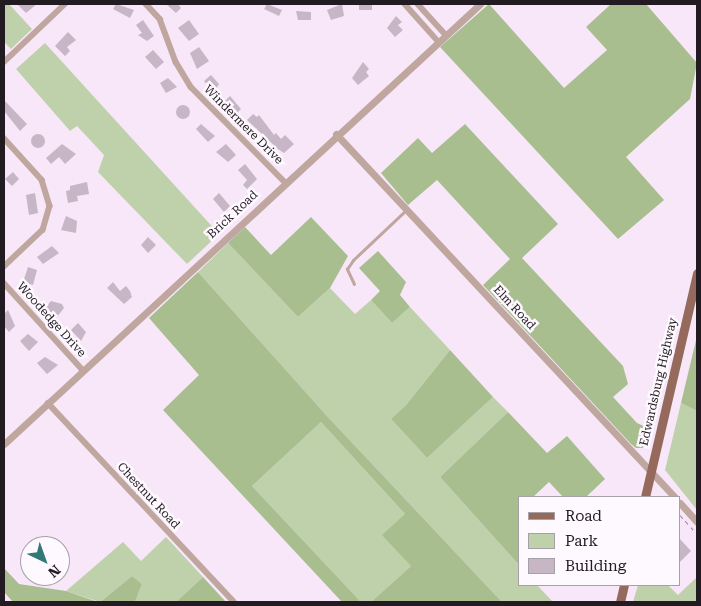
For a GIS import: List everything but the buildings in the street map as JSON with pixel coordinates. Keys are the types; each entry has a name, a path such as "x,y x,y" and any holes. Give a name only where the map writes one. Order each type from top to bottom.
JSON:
{"main road":[{"name":"Edwardsburg Highway","path":"645,496 697,273"},
{"path":"620,602 624,586"}],"street":[{"path":"4,62 65,4"},
{"name":"Windermere Drive","path":"146,4 160,19 176,62 191,86 285,182"},
{"path":"404,4 438,42"},
{"path":"418,4 446,35"},
{"name":"Brick Road","path":"4,444 336,134 480,4"},
{"name":"Elm Road","path":"336,134 674,496"},
{"path":"4,138 42,180 50,206 43,230 4,267"},
{"name":"Woodedge Drive","path":"4,283 83,370"},
{"name":"Chestnut Road","path":"48,403 234,602"},
{"path":"681,504 697,522"}],"lane":[{"path":"354,284 347,269 353,260 406,210"}],"path":[{"path":"681,516 697,534"}],"green space":[{"path":"4,4 9,4 32,29 11,49 4,42"},
{"path":"489,4 564,88 607,50 586,27 611,4 646,4 697,63 690,99 626,157 664,200 618,239 440,47"},
{"path":"45,43 219,234 187,264 98,172 104,155 77,126 70,131 16,69"},
{"path":"465,124 558,224 522,258 623,366 628,384 613,397 637,423 648,428 643,448 636,448 631,444 483,285 510,259 437,180 408,205 381,173 418,138 432,153"},
{"path":"311,217 348,256 330,288 298,317 228,243 245,227 271,255"},
{"path":"228,243 298,317 330,288 355,314 371,300 392,323 410,307 450,350 406,405 391,419 427,458 493,397 508,412 440,477 518,564 518,586 538,586 553,602 502,602 327,416 198,272"},
{"path":"378,251 406,282 400,295 410,307 392,323 371,300 380,291 359,268"},
{"path":"198,272 327,416 502,602 371,602 411,566 382,535 405,514 321,422 252,486 361,602 342,602 163,410 199,375 149,318"},
{"path":"697,336 697,411 681,403"},
{"path":"450,350 493,397 427,458 391,419 406,405"},
{"path":"681,403 697,411 697,510 665,470"},
{"path":"508,412 547,453 567,436 605,479 587,496 562,496 549,482 534,496 518,496 518,564 440,477"},
{"path":"321,422 405,514 411,566 371,602 361,602 252,486"},
{"path":"166,537 203,577 176,602 135,602 142,584 132,576 100,602 66,591 123,542 141,561"},
{"path":"4,568 20,586 66,591 98,602 13,602 4,592"},
{"path":"132,576 142,584 135,602 100,602"},
{"path":"203,577 226,602 176,602"},
{"path":"697,577 697,602 633,602 638,586 669,586 678,595"}]}
